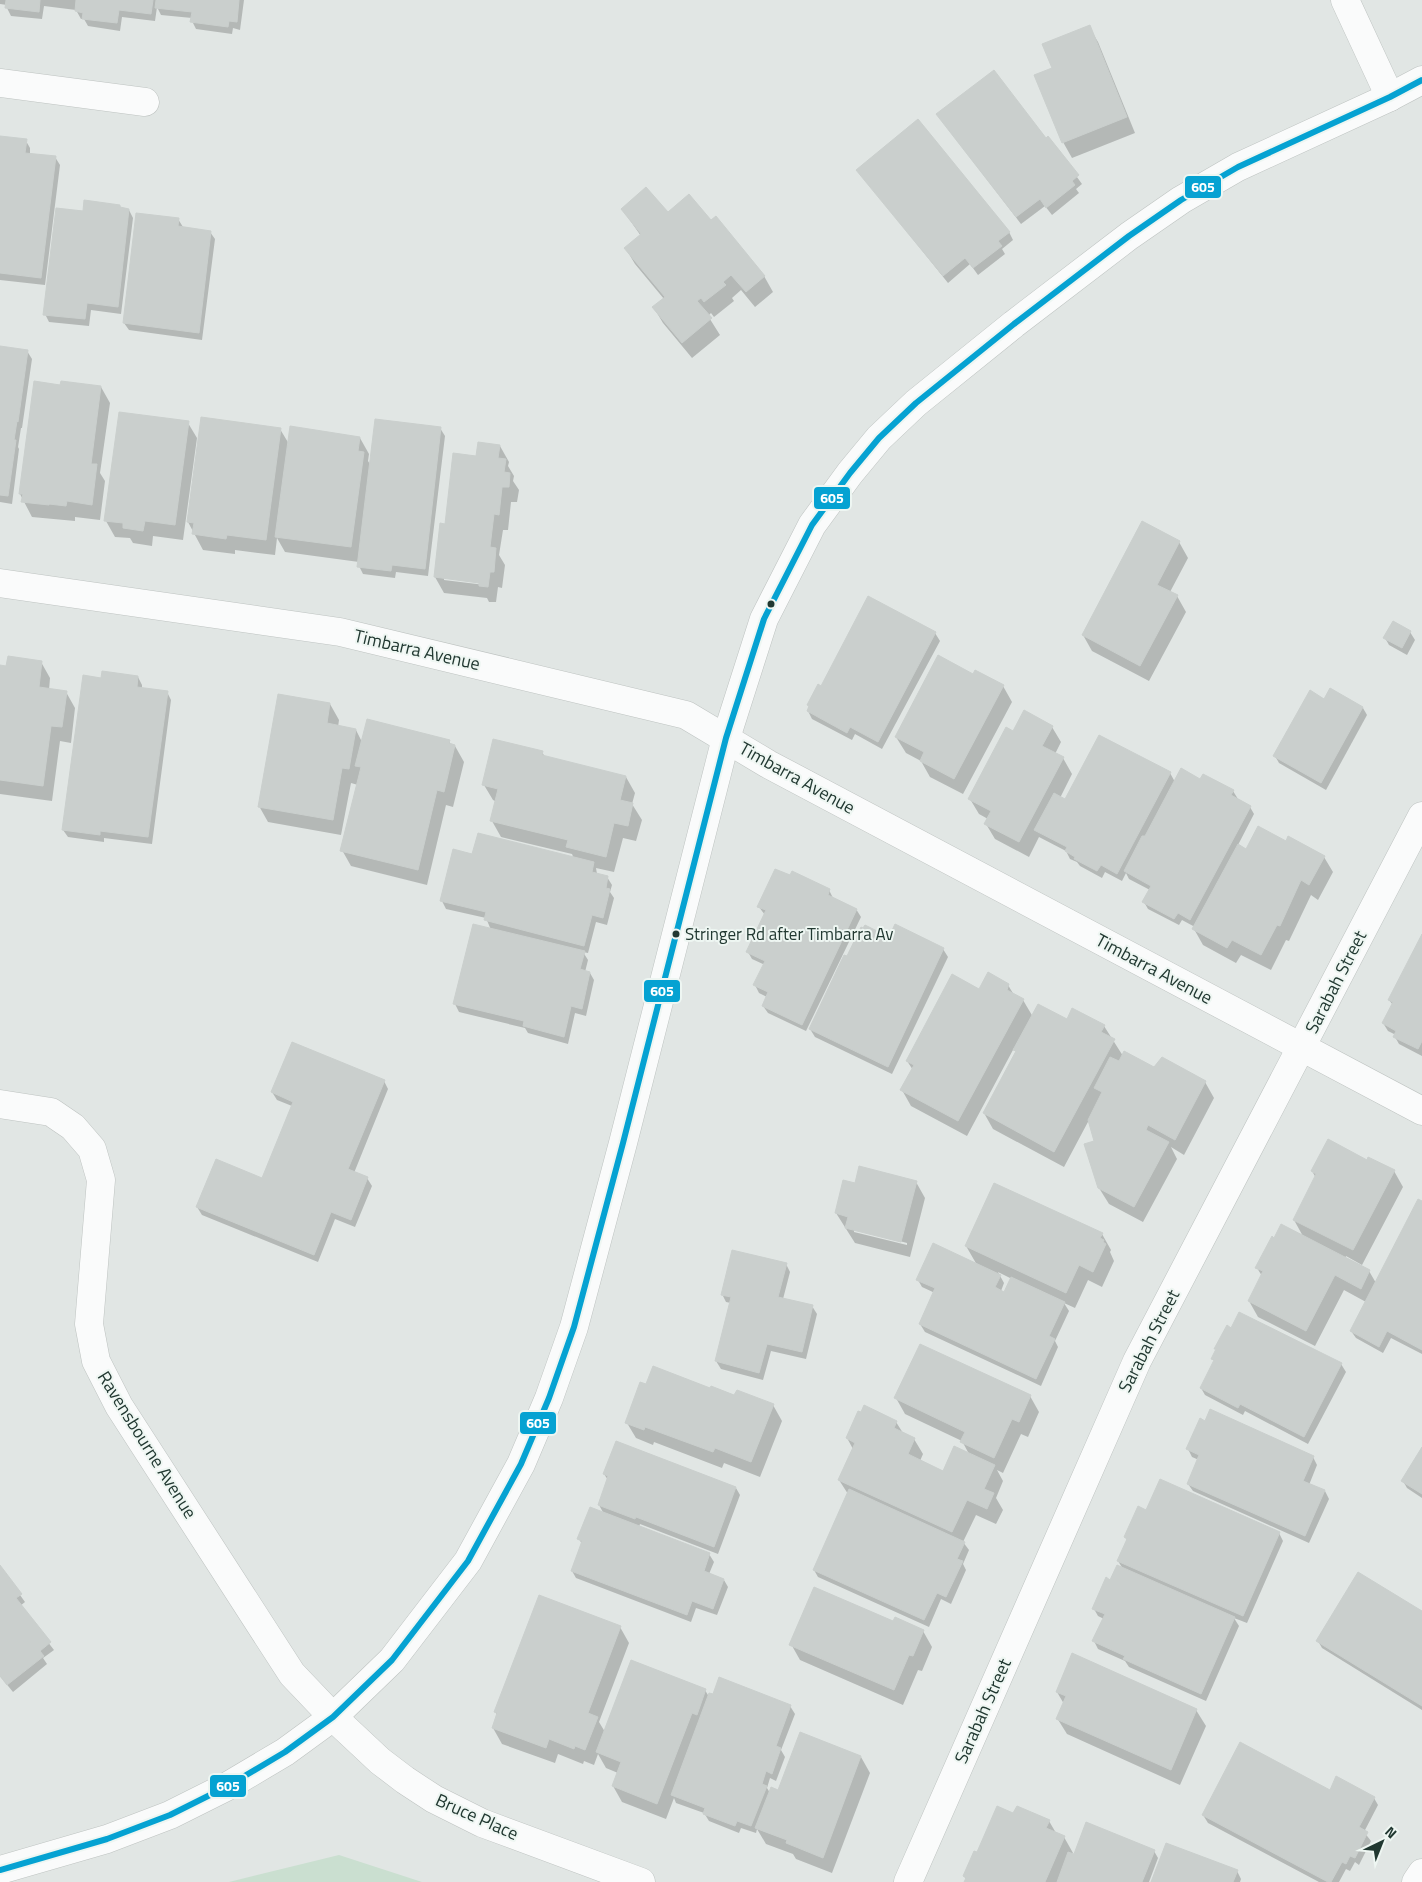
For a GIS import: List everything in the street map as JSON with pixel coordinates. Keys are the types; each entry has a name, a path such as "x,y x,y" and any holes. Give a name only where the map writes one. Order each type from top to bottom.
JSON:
{"street":[{"path":"1345,0 1390,97"},
{"path":"0,1870 107,1839 170,1815 226,1787 285,1752 333,1717 392,1660 468,1561 520,1464 549,1398 574,1327 726,738 764,619 812,525 850,472 879,438 916,403 1014,324 1129,236 1181,200 1238,167 1390,97 1422,80"},
{"path":"0,83 146,102"},
{"name":"Timbarra Avenue","path":"0,583 340,632 686,715 768,764 1422,1111"},
{"name":"Sarabah Street","path":"908,1882 1137,1362 1422,816"},
{"name":"Ravensbourne Avenue","path":"0,1104 51,1112 73,1126 92,1149 101,1180 90,1324 96,1361 119,1406 292,1674 333,1717"},
{"name":"Bruce Place","path":"333,1717 380,1761 434,1799 482,1823 641,1882"},
{"path":"1416,1882 1422,1872"}],"green space":[{"path":"339,1855 422,1882 229,1882"}],"building":[{"path":"6,0 40,0 39,12 5,8"},
{"path":"76,0 153,0 151,14 119,10 117,23 82,19 83,13 75,11"},
{"path":"156,0 239,0 237,22 229,21 228,27 190,22 192,12 155,8"},
{"path":"1090,25 1127,117 1062,143 1034,75 1052,68 1042,44"},
{"path":"994,70 1046,138 1048,136 1079,175 1072,181 1075,185 1046,208 1040,199 1016,217 936,114"},
{"path":"918,119 1010,232 998,241 1002,246 973,268 965,258 943,276 856,170"},
{"path":"0,136 27,139 25,153 56,156 41,278 0,273"},
{"path":"646,187 668,212 689,194 711,220 716,216 765,276 746,292 731,275 723,282 726,285 704,302 701,298 697,301 712,318 682,343 652,307 665,297 624,248 641,234 621,209"},
{"path":"84,200 120,205 120,207 129,209 118,307 87,303 85,319 43,315 56,208 83,211"},
{"path":"136,213 179,218 178,226 211,231 199,333 123,323"},
{"path":"0,346 28,350 14,440 16,440 8,496 0,495"},
{"path":"34,381 60,385 61,381 101,386 91,464 97,464 92,505 67,501 66,506 21,502 23,494 19,494"},
{"path":"119,412 189,421 175,525 145,521 143,531 123,528 123,523 104,521"},
{"path":"201,417 281,428 266,540 227,535 226,539 192,534 194,523 187,522"},
{"path":"375,419 441,427 425,569 392,565 391,571 357,567"},
{"path":"290,426 360,437 358,451 364,452 351,547 275,537"},
{"path":"478,442 500,445 498,458 506,459 504,472 510,473 509,487 502,487 499,515 494,514 490,547 496,548 494,572 490,572 488,587 479,586 479,583 434,577 440,523 445,524 453,453 476,456"},
{"path":"1142,521 1180,541 1157,585 1178,595 1140,666 1082,635"},
{"path":"868,596 936,632 878,742 850,727 847,733 807,711 809,706 807,705 818,684 821,686"},
{"path":"1393,621 1411,631 1402,648 1383,638"},
{"path":"938,655 973,674 975,670 1004,685 954,779 920,761 924,752 895,737"},
{"path":"8,656 42,661 39,687 67,691 62,727 51,726 43,786 0,780 0,665 6,666"},
{"path":"102,671 138,676 137,687 168,691 148,837 100,831 100,835 62,830 83,675 101,678"},
{"path":"1330,688 1363,707 1321,783 1273,756 1310,690 1324,699"},
{"path":"278,694 330,703 327,723 356,729 349,769 342,768 333,820 258,807"},
{"path":"1024,710 1053,726 1042,746 1064,757 1019,842 984,824 991,811 968,799 1006,727 1013,731"},
{"path":"367,719 450,740 449,743 455,745 444,792 437,790 418,870 340,851 361,767 355,766"},
{"path":"1099,735 1171,772 1117,874 1101,865 1097,871 1074,859 1075,857 1065,851 1067,847 1034,830 1054,793 1065,799"},
{"path":"493,739 543,751 542,755 626,776 620,800 633,803 628,826 614,823 606,857 566,847 568,840 490,821 498,789 482,785"},
{"path":"1181,768 1200,779 1203,774 1234,790 1231,795 1251,806 1190,920 1178,913 1174,919 1142,902 1151,886 1124,871"},
{"path":"1258,826 1286,841 1288,836 1325,856 1309,885 1301,880 1280,926 1277,925 1261,955 1232,940 1227,948 1192,929 1238,844 1246,849"},
{"path":"478,833 594,862 592,872 608,876 606,888 610,889 603,918 592,915 584,946 484,920 486,912 440,901 453,849 472,854"},
{"path":"775,869 790,875 792,871 830,889 828,895 857,909 802,1025 762,1006 768,992 753,985 765,961 746,952 766,910 757,907"},
{"path":"473,924 585,951 580,969 590,972 582,1009 571,1006 564,1037 523,1026 524,1021 453,1004"},
{"path":"895,924 944,948 888,1067 809,1029 844,955 847,956 861,927 863,928 865,925 889,937"},
{"path":"1422,934 1422,1041 1418,1049 1393,1037 1396,1031 1382,1023 1393,1002 1388,1000"},
{"path":"988,972 1009,984 1007,990 1024,999 958,1121 900,1090 914,1065 906,1061 952,974 979,989"},
{"path":"1038,1004 1067,1019 1072,1008 1105,1025 1101,1032 1115,1039 1054,1152 983,1113 1016,1051 1013,1050"},
{"path":"292,1042 385,1080 348,1169 368,1177 351,1220 331,1212 314,1255 196,1207 216,1159 262,1178 293,1102 271,1092"},
{"path":"1124,1051 1154,1067 1162,1057 1206,1081 1175,1140 1148,1125 1146,1130 1169,1142 1134,1207 1098,1188 1084,1144 1094,1141 1088,1120 1102,1092 1094,1088 1110,1057 1119,1061"},
{"path":"1328,1139 1367,1160 1368,1157 1395,1170 1353,1250 1293,1220 1316,1174 1311,1171"},
{"path":"859,1166 917,1181 901,1242 845,1228 848,1217 835,1213 843,1180 855,1183"},
{"path":"994,1183 1103,1233 1100,1238 1106,1244 1093,1272 1079,1265 1066,1293 965,1246"},
{"path":"1418,1199 1422,1201 1422,1350 1387,1331 1379,1347 1350,1331"},
{"path":"1281,1224 1370,1270 1361,1289 1335,1275 1306,1331 1248,1301 1263,1271 1255,1268 1272,1236 1274,1238"},
{"path":"933,1243 1001,1275 995,1287 1004,1292 1011,1277 1065,1302 1049,1336 1055,1339 1036,1379 919,1324 935,1288 916,1280"},
{"path":"732,1250 787,1263 778,1297 813,1305 802,1352 767,1344 759,1373 715,1361 731,1297 721,1295"},
{"path":"1239,1312 1342,1363 1304,1437 1240,1404 1238,1408 1200,1388 1214,1360 1211,1359 1216,1349 1214,1349 1227,1325 1231,1328"},
{"path":"920,1344 1031,1395 1019,1422 1012,1419 994,1458 960,1442 965,1432 894,1398"},
{"path":"653,1366 710,1388 711,1386 734,1395 737,1390 774,1404 751,1462 715,1448 713,1452 645,1427 644,1430 625,1423 640,1382 646,1384"},
{"path":"864,1405 897,1421 894,1428 915,1438 908,1454 943,1471 954,1446 995,1465 984,1489 994,1493 987,1509 967,1500 952,1532 838,1480 855,1443 846,1438 858,1411 861,1412"},
{"path":"1210,1409 1314,1456 1303,1481 1325,1490 1305,1536 1187,1484 1199,1455 1186,1449 1200,1418 1205,1421"},
{"path":"616,1441 736,1487 714,1547 636,1517 635,1519 598,1505 608,1476 603,1474"},
{"path":"1422,1447 1422,1494 1401,1481"},
{"path":"1160,1479 1280,1532 1243,1616 1117,1561 1127,1539 1124,1537 1138,1506 1146,1510"},
{"path":"849,1489 965,1542 957,1559 963,1561 946,1597 937,1593 924,1620 813,1570"},
{"path":"590,1507 710,1553 704,1571 724,1579 713,1609 692,1601 687,1615 571,1571 582,1541 577,1539"},
{"path":"0,1565 22,1594 16,1598 51,1642 40,1651 44,1656 7,1685 0,1676"},
{"path":"1117,1565 1235,1617 1201,1694 1123,1659 1125,1656 1092,1641 1105,1614 1092,1609 1106,1577 1110,1580"},
{"path":"1358,1572 1422,1611 1422,1706 1316,1641"},
{"path":"814,1587 893,1621 895,1617 924,1630 913,1656 909,1655 894,1690 789,1645"},
{"path":"539,1595 621,1626 588,1713 598,1717 585,1750 575,1746 574,1749 549,1739 546,1748 492,1728 497,1713 494,1712"},
{"path":"1072,1653 1197,1709 1171,1770 1056,1719 1066,1696 1056,1692"},
{"path":"631,1660 706,1689 697,1715 692,1713 657,1804 612,1786 621,1762 596,1752"},
{"path":"719,1677 791,1705 776,1746 781,1748 772,1774 766,1771 762,1784 767,1786 751,1826 737,1821 735,1826 703,1814 705,1808 671,1795 709,1693 713,1694"},
{"path":"800,1732 861,1756 823,1858 786,1843 787,1840 755,1828 771,1787 778,1790"},
{"path":"1240,1742 1330,1790 1336,1776 1375,1797 1359,1827 1368,1832 1355,1858 1350,1856 1346,1864 1342,1862 1331,1882 1202,1815"},
{"path":"997,1806 1013,1813 1017,1806 1050,1820 1046,1828 1065,1836 1045,1882 964,1882 966,1878 963,1876 974,1851 977,1852"},
{"path":"1086,1822 1155,1850 1142,1882 1057,1882 1068,1852 1074,1854"},
{"path":"1166,1843 1238,1870 1233,1882 1151,1882"}],"transit line":[{"name":"605","path":"0,1870 107,1839 170,1815 226,1787 285,1752 333,1717 392,1660 468,1561 521,1464 549,1398 574,1327 726,738 764,619 812,525 850,473 879,438 916,403 1014,324 1129,236 1181,200 1238,167 1390,97 1422,80"}],"place":[{"name":"Stringer Rd after Timbarra Av","path":"676,934"}]}
